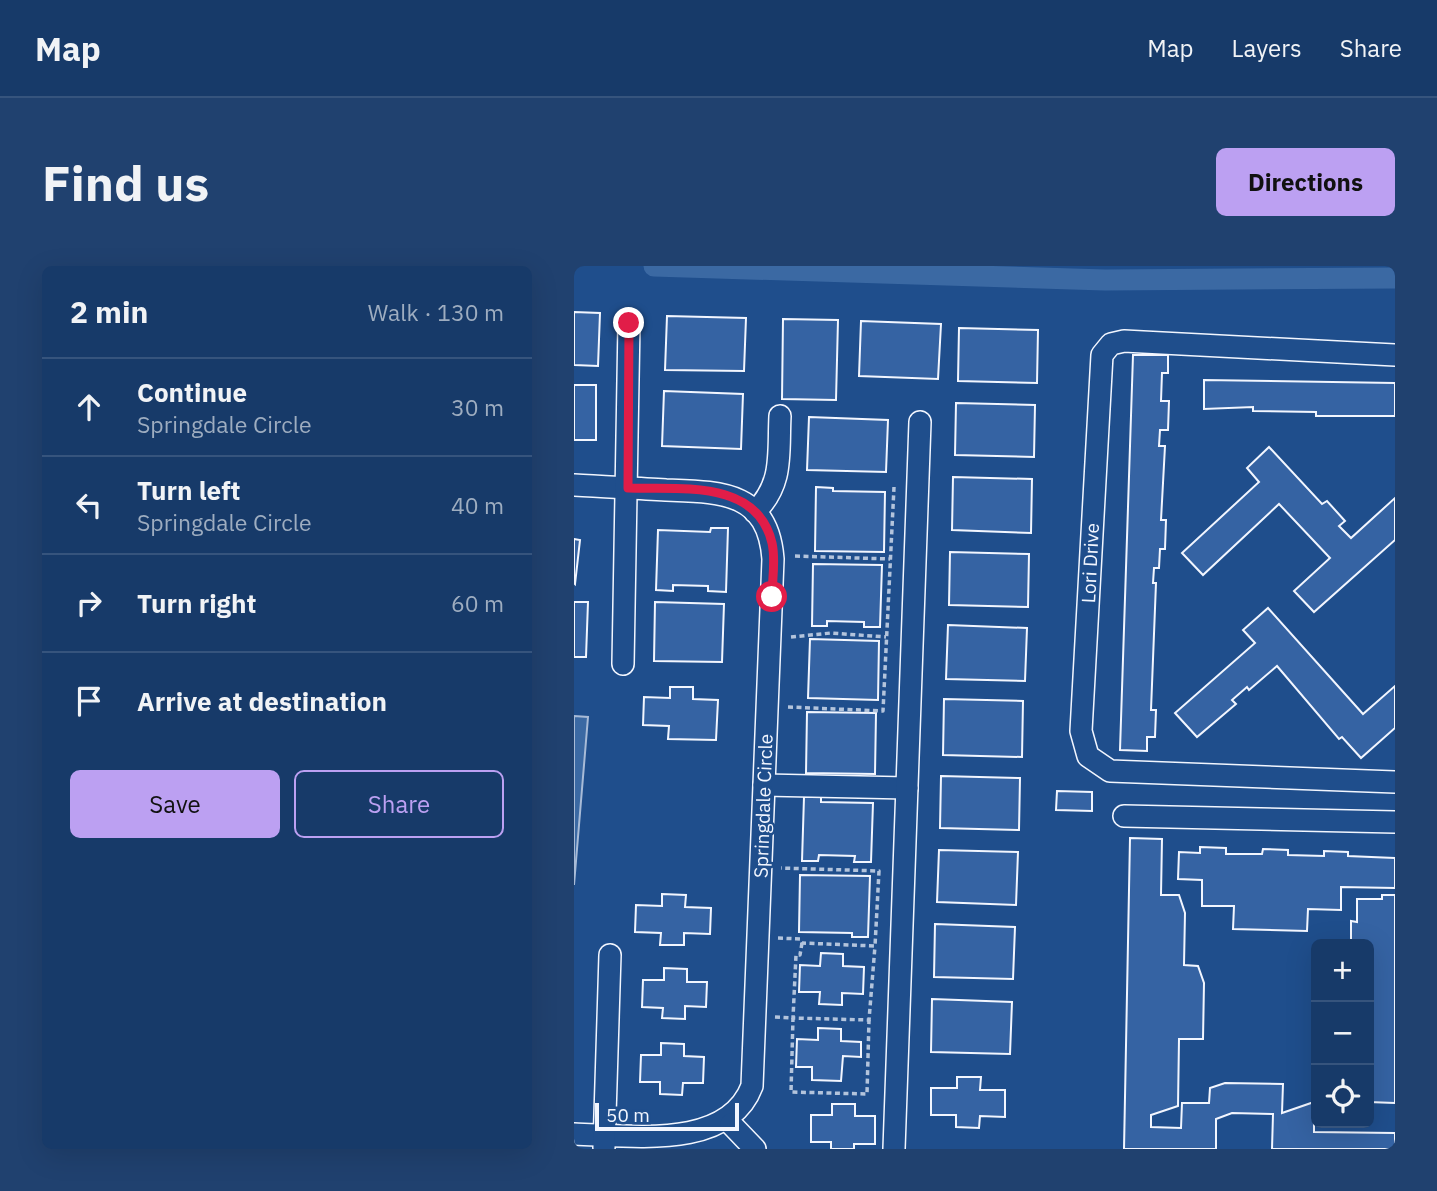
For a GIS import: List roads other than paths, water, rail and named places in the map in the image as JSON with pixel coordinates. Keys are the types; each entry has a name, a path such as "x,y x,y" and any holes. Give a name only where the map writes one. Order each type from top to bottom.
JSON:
{"street":[{"path":"623,664 629,323"},
{"name":"Lori Drive","path":"1395,355 1124,341 1111,344 1102,355 1081,731 1088,756 1110,771 1395,782"},
{"path":"574,485 723,492 737,498 755,512 769,498 777,479 780,416"},
{"path":"894,1149 920,422"},
{"name":"Springdale Circle","path":"731,1124 747,1101 752,1086 773,559 767,530 755,512"},
{"path":"764,785 907,788"},
{"path":"1124,816 1395,822"},
{"path":"604,1142 610,955"},
{"path":"574,1134 604,1142 699,1140 731,1124 755,1149"}],"water":[{"path":"574,716 588,717 574,885"}],"waterway":[{"path":"654,266 1105,280 1395,278"}]}
